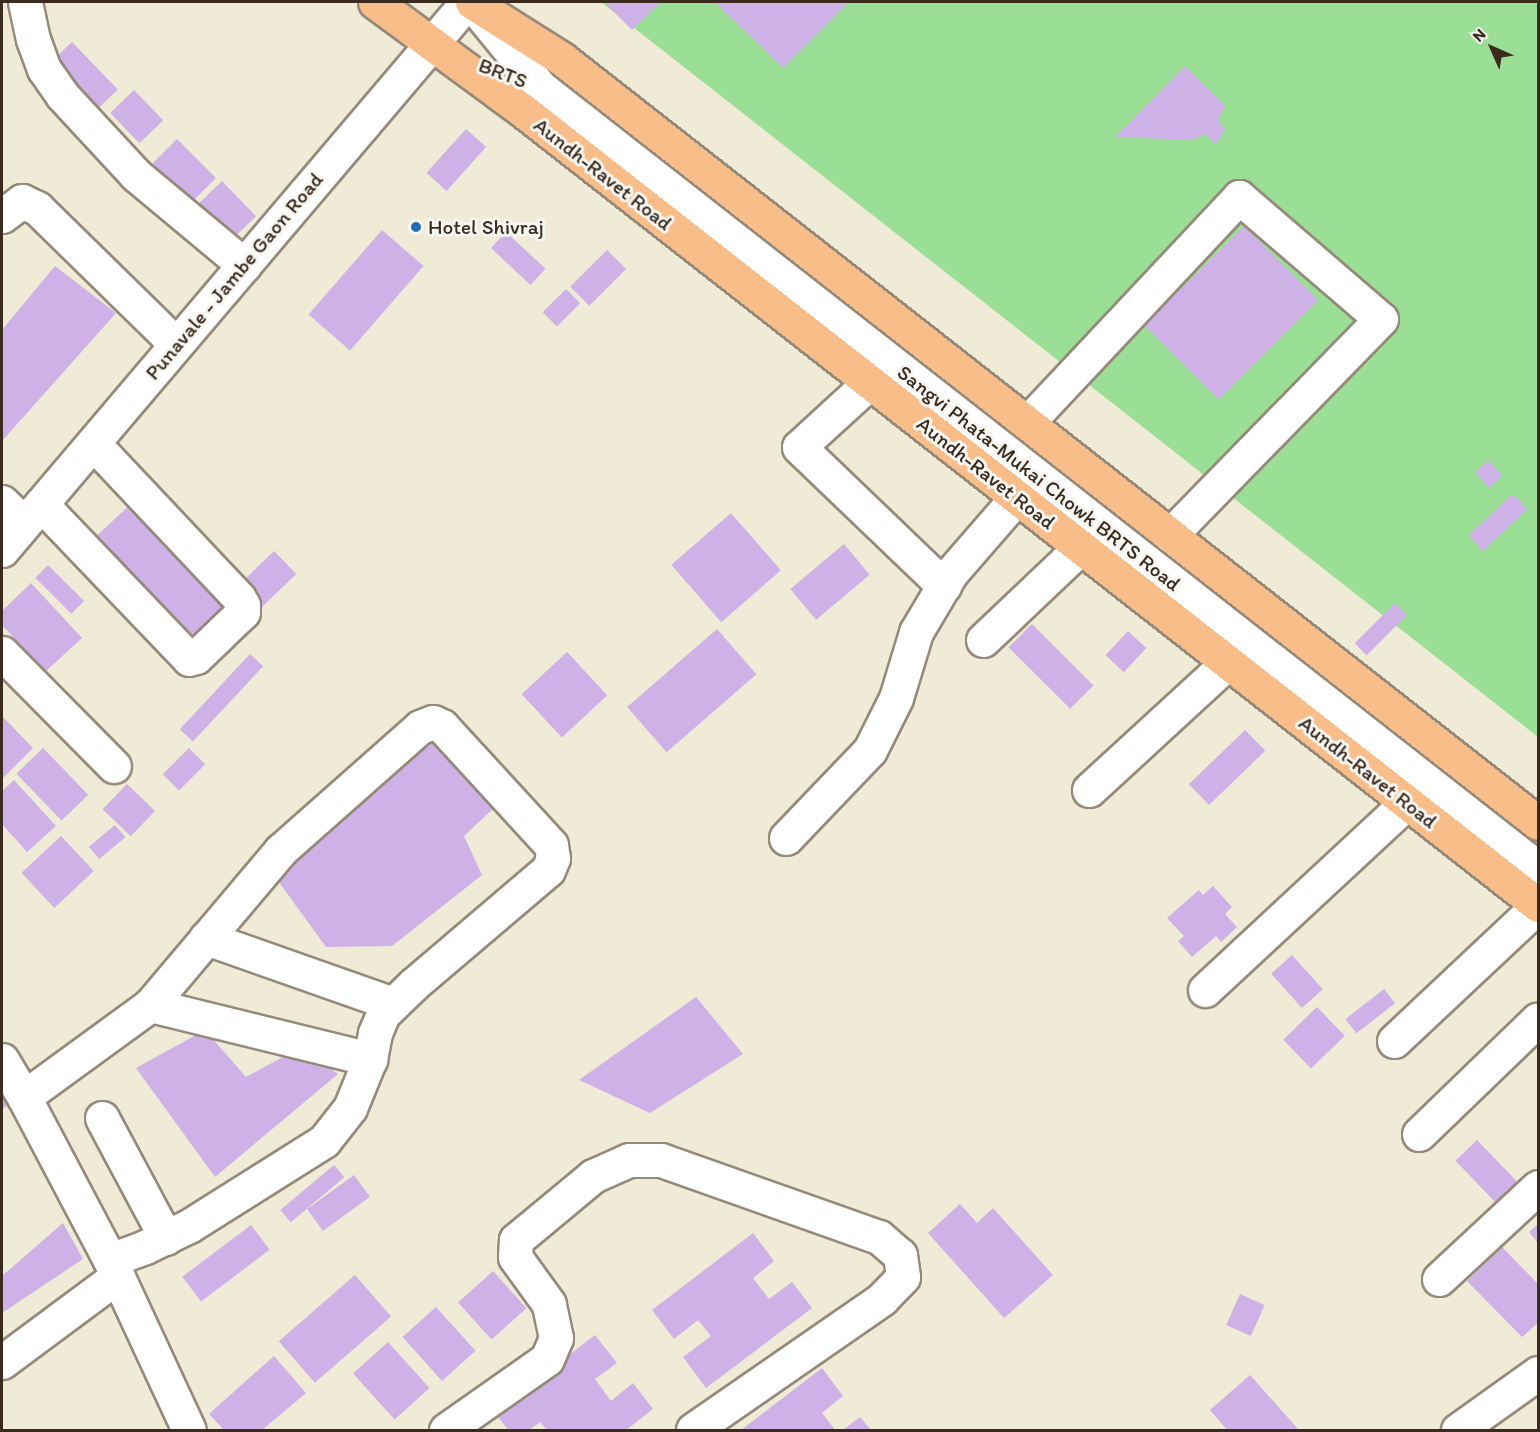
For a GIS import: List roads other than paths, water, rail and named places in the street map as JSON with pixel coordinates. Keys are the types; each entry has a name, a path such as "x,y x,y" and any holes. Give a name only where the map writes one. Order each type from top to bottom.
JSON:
{"main road":[{"name":"Aundh-Ravet Road","path":"375,2 522,111 1539,906"},
{"path":"470,2 562,59 1539,823"}],"street":[{"path":"25,2 33,39 44,69 62,95 136,175 244,265"},
{"name":"Punavale - Jambe Gaon Road","path":"2,550 22,510 93,443 430,45 470,2"},
{"name":"BRTS","path":"470,2 540,87"},
{"name":"BRTS","path":"430,45 540,87"},
{"name":"Sangvi Phata-Mukai Chowk BRTS Road","path":"540,87 1539,868"},
{"path":"1026,423 1239,198 1381,319 1170,535"},
{"path":"2,216 22,201 37,208 176,344"},
{"path":"870,382 800,447 944,586"},
{"path":"22,510 189,659 196,657 243,612 243,605 239,598 93,443"},
{"path":"786,838 870,750 896,698 916,632 944,586 1017,497"},
{"path":"983,640 1081,547"},
{"path":"2,653 114,766"},
{"path":"1089,790 1228,662"},
{"path":"2,1362 114,1268 324,1141 350,1108 370,1059 375,1033 383,1014 548,870 553,858 551,845 442,726 433,722 420,727 281,850 150,1005 24,1096"},
{"path":"1205,990 1406,802"},
{"path":"1394,1041 1539,906"},
{"path":"206,938 393,1004"},
{"path":"150,1005 370,1059"},
{"path":"1419,1134 1539,1019"},
{"path":"2,1060 24,1096 114,1268 176,1408 189,1431"},
{"path":"102,1118 166,1238"},
{"path":"446,1431 547,1359 556,1338 549,1304 515,1257 516,1240 593,1176 629,1160 661,1160 879,1237 900,1255 903,1277 882,1299 693,1431"},
{"path":"1439,1279 1539,1187"},
{"path":"1458,1431 1539,1373"}],"place":[{"name":"Hotel Shivraj","path":"416,227"}]}
